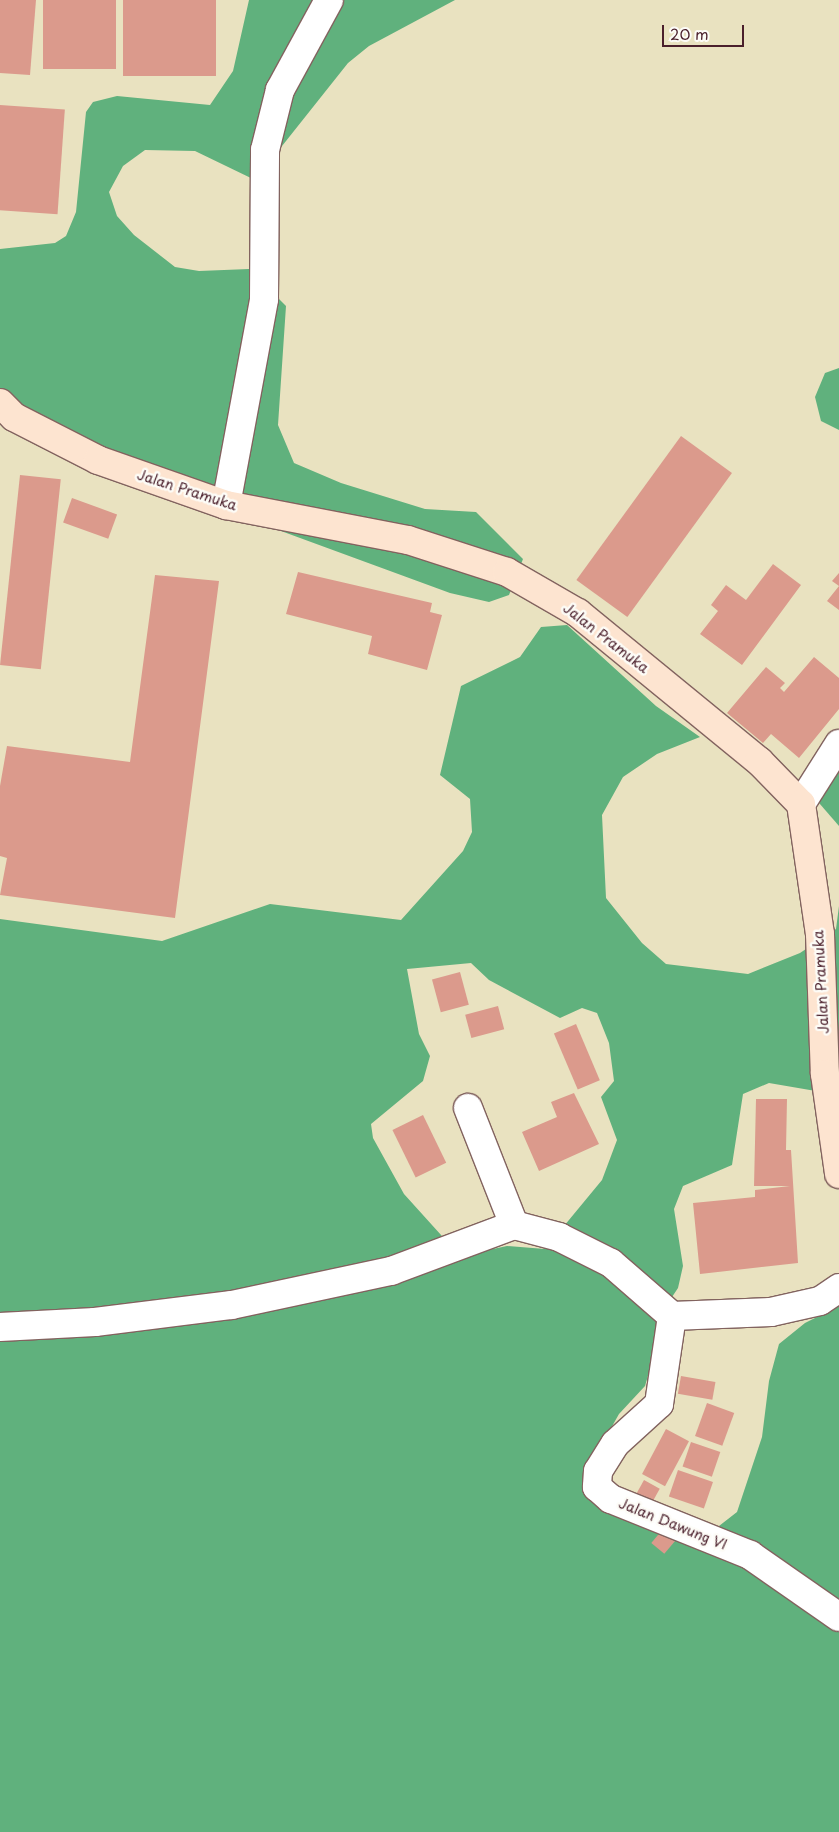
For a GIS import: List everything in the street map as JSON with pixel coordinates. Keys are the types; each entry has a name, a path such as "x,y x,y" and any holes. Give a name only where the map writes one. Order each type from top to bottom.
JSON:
{"main road":[{"name":"Jalan Pramuka","path":"0,404 14,417 98,460 226,504 408,540 507,572 578,613 759,761 800,804 820,934 825,1074 839,1174"}],"street":[{"path":"226,504 264,299 265,150 280,90 329,0"},
{"path":"800,804 839,744"},
{"path":"468,1108 514,1225"},
{"path":"0,1327 95,1322 232,1305 391,1271 514,1225 559,1237 611,1263 672,1316 771,1312 820,1301 839,1288"},
{"name":"Jalan Dawung VI","path":"672,1316 659,1404 615,1444 598,1470 597,1487 612,1499 750,1555 839,1617"}],"green space":[{"path":"249,0 455,0 369,46 348,63 255,180 195,151 145,150 123,166 109,192 117,216 134,235 175,267 199,271 249,269 286,306 278,425 294,463 341,483 425,509 476,512 523,559 509,595 489,602 450,593 281,531 242,498 0,420 0,249 55,243 66,236 76,212 86,112 93,102 117,96 210,105 233,71"},
{"path":"839,368 839,430 821,421 815,397 825,373"},
{"path":"567,625 656,706 700,737 657,754 623,777 602,815 606,898 642,943 666,964 748,974 800,953 836,929 839,906 839,1095 769,1083 743,1094 732,1165 683,1186 674,1209 683,1266 678,1288 656,1321 656,1348 645,1386 619,1414 606,1437 610,1490 669,1537 692,1547 737,1512 762,1437 769,1381 779,1344 805,1323 839,1306 839,1832 0,1832 0,919 162,941 270,904 401,920 463,851 472,832 470,799 440,775 461,686 520,657 541,627","holes":["471,963 489,980 560,1018 582,1008 597,1013 609,1043 614,1081 601,1097 617,1140 602,1180 545,1249 507,1246 460,1256 404,1194 373,1138 371,1124 423,1081 430,1056 419,1034 407,969"]},
{"path":"839,770 839,826 813,796"}],"building":[{"path":"0,0 36,0 30,75 0,73"},
{"path":"43,0 116,0 116,69 43,69"},
{"path":"123,0 216,0 216,76 123,76"},
{"path":"0,105 65,110 58,214 0,210"},
{"path":"681,436 732,473 627,617 576,580"},
{"path":"20,475 61,479 41,669 0,665"},
{"path":"72,498 117,514 108,539 63,522"},
{"path":"773,564 801,585 742,665 700,634 718,611 711,605 726,585 746,600"},
{"path":"298,572 432,603 430,612 442,615 427,670 368,654 372,636 286,614"},
{"path":"839,573 839,586 832,581"},
{"path":"155,575 219,581 175,918 0,895 7,858 0,856 0,786 7,746 130,762"},
{"path":"839,586 839,610 827,601"},
{"path":"814,657 839,678 839,709 799,758 771,734 763,743 727,713 766,667 785,683 780,688 784,692"},
{"path":"460,972 469,1005 441,1012 432,980"},
{"path":"498,1006 504,1029 471,1038 465,1015"},
{"path":"576,1024 600,1080 578,1090 554,1033"},
{"path":"574,1093 599,1144 539,1171 522,1132 557,1117 551,1102"},
{"path":"756,1099 787,1099 786,1150 791,1150 798,1263 700,1274 693,1203 755,1197 755,1190 790,1186 754,1186"},
{"path":"423,1115 446,1163 416,1178 392,1130"},
{"path":"681,1376 715,1382 712,1400 678,1394"},
{"path":"707,1403 734,1413 722,1446 695,1436"},
{"path":"666,1429 689,1441 665,1486 642,1474"},
{"path":"691,1442 720,1452 712,1477 683,1467"},
{"path":"678,1470 713,1482 704,1509 669,1496"},
{"path":"644,1480 660,1489 647,1511 631,1503"},
{"path":"668,1523 681,1534 664,1554 651,1543"}]}
